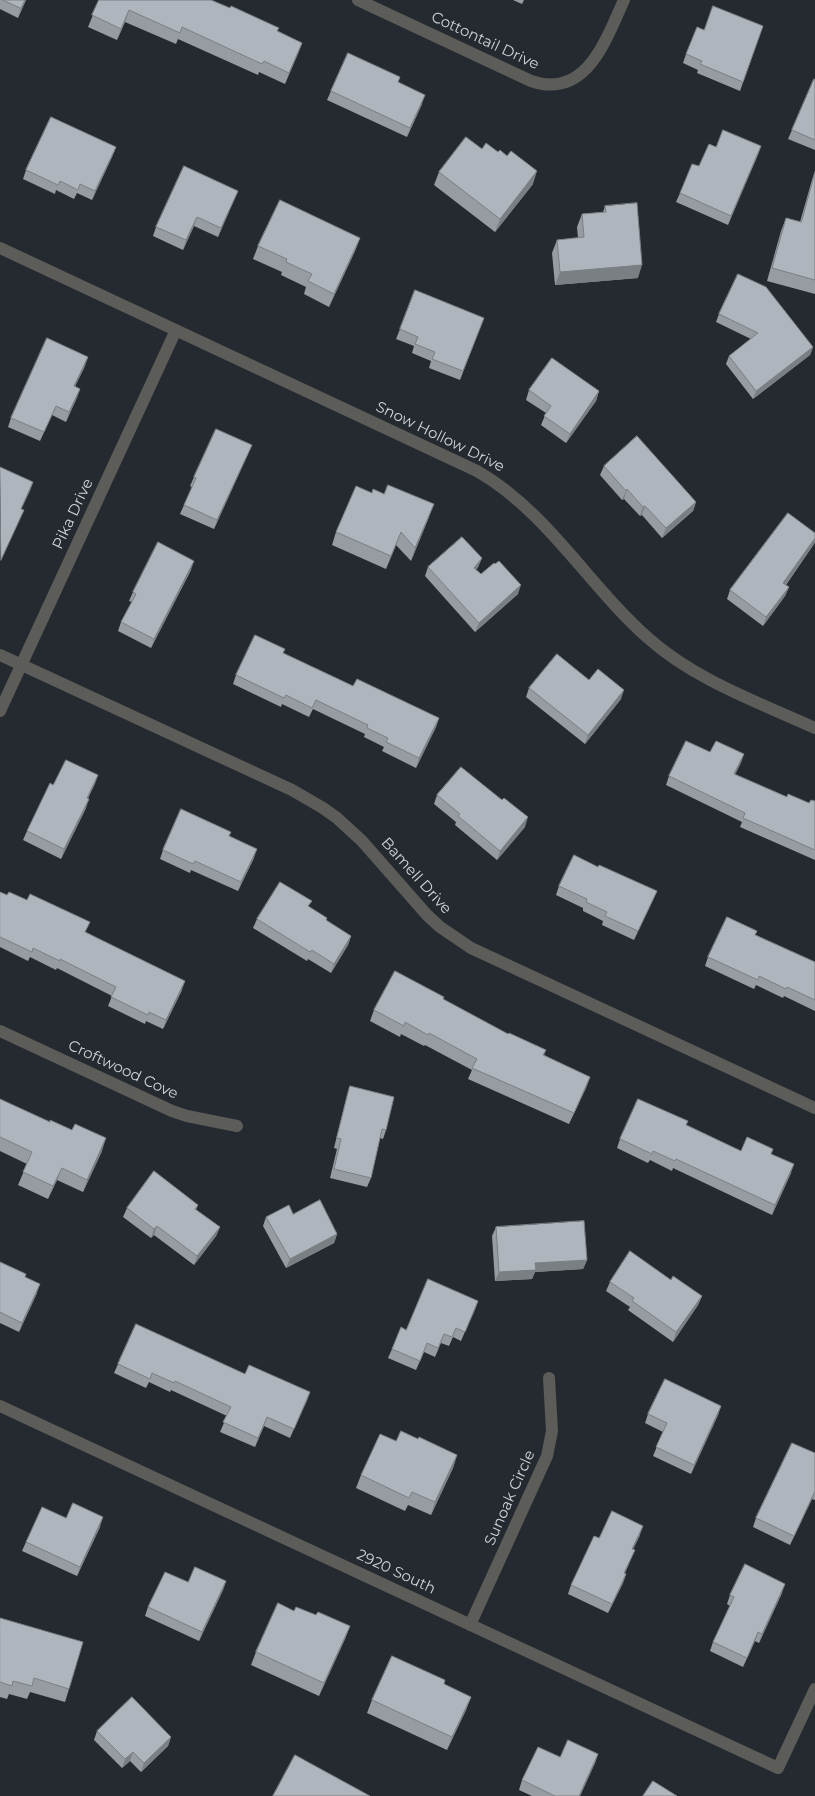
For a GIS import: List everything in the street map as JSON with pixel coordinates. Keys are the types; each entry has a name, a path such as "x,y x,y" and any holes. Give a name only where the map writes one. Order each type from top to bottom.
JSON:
{"street":[{"name":"Cottontail Drive","path":"358,0 531,81 549,85 566,82 574,78 582,73 595,59 624,0"},
{"name":"Snow Hollow Drive","path":"0,248 492,479 527,507 618,608 663,651 713,681 815,728"},
{"name":"Pika Drive","path":"0,711 176,330"},
{"name":"Bamell Drive","path":"0,655 292,790 323,808 362,841 427,915 440,927 471,948 815,1108"},
{"name":"Croftwood Cove","path":"0,1031 172,1111 237,1126"},
{"name":"Sunoak Circle","path":"470,1625 547,1456 552,1431 549,1378"},
{"name":"2920 South","path":"0,1406 778,1768 815,1689"}],"building":[{"path":"3,0 25,0 21,8"},
{"path":"99,0 211,0 230,8 231,6 279,28 277,31 302,43 289,73 264,61 262,64 182,27 180,33 129,10 121,29 92,15"},
{"path":"713,6 763,26 743,82 700,64 702,61 686,54 697,27 704,30"},
{"path":"348,53 400,77 398,82 425,95 410,128 331,91"},
{"path":"815,80 815,140 792,130"},
{"path":"51,117 116,147 95,191 80,184 78,190 60,181 58,185 26,170"},
{"path":"723,130 761,146 731,216 680,193 692,164 699,166 709,144 716,147"},
{"path":"466,137 482,149 486,143 507,156 511,151 537,171 500,219 439,172"},
{"path":"184,166 238,191 221,228 197,217 186,240 156,227"},
{"path":"815,172 815,280 772,268 786,218 801,222"},
{"path":"280,200 360,238 334,294 308,281 312,274 286,262 287,259 258,246"},
{"path":"637,203 642,265 560,272 557,240 584,237 582,214 606,212 605,206"},
{"path":"738,274 766,287 813,347 756,391 729,356 758,333 719,314"},
{"path":"415,290 484,318 463,371 432,359 435,352 415,344 418,337 400,329"},
{"path":"47,338 88,357 74,386 80,389 69,412 56,406 44,432 11,418"},
{"path":"552,358 599,391 570,434 544,416 551,406 529,390"},
{"path":"216,429 252,445 217,520 184,505 196,478 194,477"},
{"path":"637,436 696,502 666,528 627,489 626,491 604,466"},
{"path":"0,467 33,482 21,509 24,510 1,560"},
{"path":"388,485 434,504 415,548 401,532 391,556 336,532 356,486 372,493 373,489 384,494"},
{"path":"788,513 815,533 815,538 783,583 789,587 766,617 730,590"},
{"path":"462,537 482,558 474,568 481,574 499,561 521,585 479,623 428,567"},
{"path":"158,542 194,561 154,639 121,622 136,594 133,592"},
{"path":"255,635 285,649 283,653 353,686 357,679 439,718 419,758 386,742 388,738 367,728 368,725 316,700 312,708 286,695 284,698 236,675"},
{"path":"557,654 589,680 598,669 624,690 588,735 529,688"},
{"path":"686,741 710,752 716,741 744,754 734,774 787,797 788,794 809,803 811,800 815,801 815,850 743,818 745,813 669,776"},
{"path":"66,760 98,775 87,798 89,799 64,849 27,831 50,783 53,785"},
{"path":"461,767 502,800 504,798 528,817 500,851 458,816 460,814 437,795"},
{"path":"181,809 231,832 229,836 257,849 241,882 195,861 193,864 163,850"},
{"path":"574,855 657,891 638,931 605,916 607,912 586,902 587,899 559,886"},
{"path":"280,882 312,901 308,906 351,936 334,964 312,950 310,952 257,919"},
{"path":"0,892 7,895 9,892 27,900 30,894 90,922 85,932 185,981 166,1020 149,1012 148,1015 111,997 116,987 60,959 60,961 33,948 32,952 0,937"},
{"path":"727,917 757,931 755,935 815,962 815,1000 759,976 758,980 708,957"},
{"path":"395,971 508,1034 546,1050 543,1055 590,1077 574,1113 472,1068 477,1059 429,1033 428,1035 405,1022 404,1026 374,1010"},
{"path":"350,1086 394,1097 386,1130 382,1129 371,1178 334,1169 341,1139 337,1138"},
{"path":"0,1099 50,1122 50,1120 72,1130 75,1124 106,1138 87,1180 62,1168 53,1186 23,1172 32,1152 0,1137"},
{"path":"638,1099 688,1121 686,1125 741,1151 747,1137 773,1149 771,1154 794,1164 775,1205 676,1159 675,1161 653,1151 652,1154 620,1139"},
{"path":"154,1171 198,1205 195,1209 220,1227 197,1256 157,1226 154,1229 127,1208"},
{"path":"320,1200 337,1234 290,1259 266,1217 289,1205 293,1214"},
{"path":"584,1221 587,1260 535,1263 536,1270 499,1272 496,1227"},
{"path":"630,1251 671,1280 673,1276 702,1296 676,1332 632,1301 634,1298 610,1282"},
{"path":"0,1262 26,1274 25,1277 40,1284 22,1323 0,1312"},
{"path":"428,1279 478,1301 465,1332 456,1328 452,1337 444,1334 438,1348 427,1343 420,1361 392,1349 401,1327 406,1330"},
{"path":"136,1324 245,1374 249,1365 310,1392 294,1429 267,1417 258,1438 223,1422 231,1407 175,1381 174,1383 152,1373 150,1379 118,1364"},
{"path":"665,1379 721,1406 694,1465 656,1447 667,1423 648,1414"},
{"path":"401,1431 418,1439 419,1437 457,1455 435,1502 412,1492 409,1498 361,1475 380,1434 396,1441"},
{"path":"792,1443 815,1453 815,1491 794,1536 756,1518"},
{"path":"73,1503 103,1517 80,1567 26,1542 42,1507 66,1518"},
{"path":"612,1511 643,1526 632,1549 635,1550 624,1573 626,1574 612,1604 571,1585 594,1536 599,1538"},
{"path":"745,1564 785,1584 762,1634 758,1632 747,1658 713,1642 734,1597 730,1595"},
{"path":"195,1567 226,1581 202,1632 148,1607 165,1572 188,1582"},
{"path":"278,1603 294,1611 296,1607 316,1615 318,1612 350,1626 324,1683 256,1652"},
{"path":"0,1618 83,1642 69,1689 34,1678 32,1686 13,1681 12,1686 0,1682"},
{"path":"392,1656 445,1680 444,1684 471,1697 452,1737 372,1700"},
{"path":"132,1697 171,1737 144,1763 133,1752 125,1759 97,1731"},
{"path":"568,1740 598,1754 579,1796 555,1796 522,1780 538,1747 560,1757"},
{"path":"295,1755 370,1796 273,1796"},
{"path":"653,1781 677,1796 643,1796"}]}
